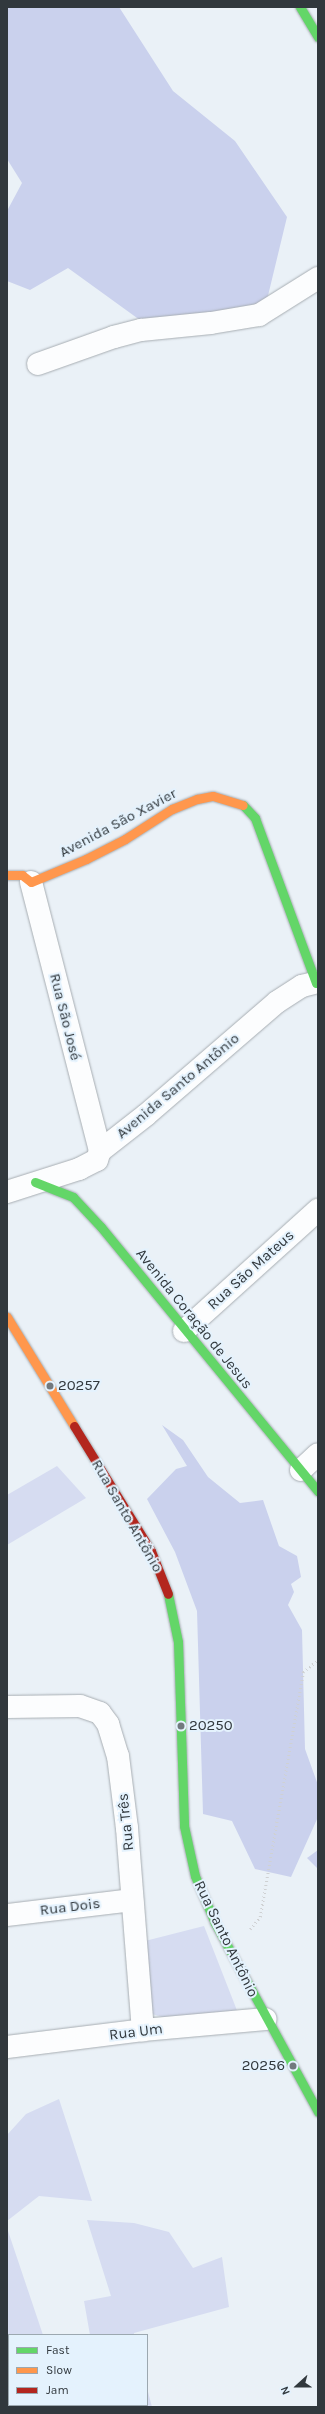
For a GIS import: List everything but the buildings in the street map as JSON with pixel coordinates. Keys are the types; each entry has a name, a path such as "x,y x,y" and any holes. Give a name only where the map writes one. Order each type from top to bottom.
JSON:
{"main road":[{"path":"300,7 318,37"},
{"name":"Avenida São Xavier","path":"31,882 125,839 182,804 213,796 240,803 250,810 257,823 317,983"},
{"path":"7,874 22,875 31,882"},
{"name":"Avenida Coração de Jesus","path":"35,1182 73,1197 101,1227 184,1331 318,1491"},
{"name":"Rua Santo Antônio","path":"7,1317 151,1551 163,1580 171,1603 178,1642 184,1826 188,1852 195,1876 214,1923 318,2112"}],"street":[{"path":"38,364 114,337 141,330 211,323 258,315 318,278"},
{"name":"Rua São José","path":"31,882 100,1152"},
{"name":"Avenida Santo Antônio","path":"35,1182 79,1169 97,1160 100,1152 146,1115 277,1002 302,986 317,983"},
{"path":"7,1192 35,1182"},
{"name":"Rua São Mateus","path":"184,1331 318,1210"},
{"path":"301,1470 318,1454"},
{"name":"Rua Três","path":"7,1707 80,1706 100,1713 108,1724 122,1782 143,2030"},
{"name":"Rua Dois","path":"7,1915 132,1900"},
{"name":"Rua Um","path":"7,2047 143,2030 266,2019"}],"path":[{"path":"260,1917 303,1672 318,1660"}],"shaded area":[{"path":"7,7 119,7 173,91 235,141 287,217 266,304 162,336 68,268 30,290 7,281 7,211 22,183 7,159"},
{"path":"162,1425 183,1440 208,1477 240,1503 263,1500 279,1546 297,1556 301,1577 291,1584 294,1592 288,1605 302,1630 305,1749 318,1785 318,1817 291,1877 255,1869 232,1821 203,1814 197,1611 175,1552 147,1499 176,1469 187,1466"},
{"path":"57,1466 86,1498 7,1545 7,1495"},
{"path":"318,1850 318,1869 307,1858"},
{"path":"204,1926 238,2013 174,2020 148,2013 145,1941"},
{"path":"59,2099 92,2201 39,2196 7,2221 7,2135 26,2114"},
{"path":"87,2220 134,2223 169,2232 193,2268 222,2257 229,2307 134,2334 90,2334 84,2301 111,2296"},
{"path":"7,2228 43,2334 8,2334 8,2406 56,2407 7,2407"},
{"path":"148,2392 152,2407 102,2407 148,2406"}],"traffic: fast":[{"path":"300,7 318,37"},
{"path":"243,805 255,818 316,983"},
{"path":"35,1182 73,1197 101,1227 318,1491"},
{"path":"168,1594 178,1642 184,1826 195,1876 215,1923 318,2112"}],"traffic: slow":[{"path":"7,875 22,875 31,882 86,859 125,839 172,809 197,799 213,796 243,805"},
{"path":"7,1317 74,1426"}],"traffic: jam":[{"path":"74,1426 151,1551 168,1594"}],"place":[{"name":"20257","path":"50,1386"},
{"name":"20250","path":"181,1726"},
{"name":"20256","path":"293,2066"}]}
